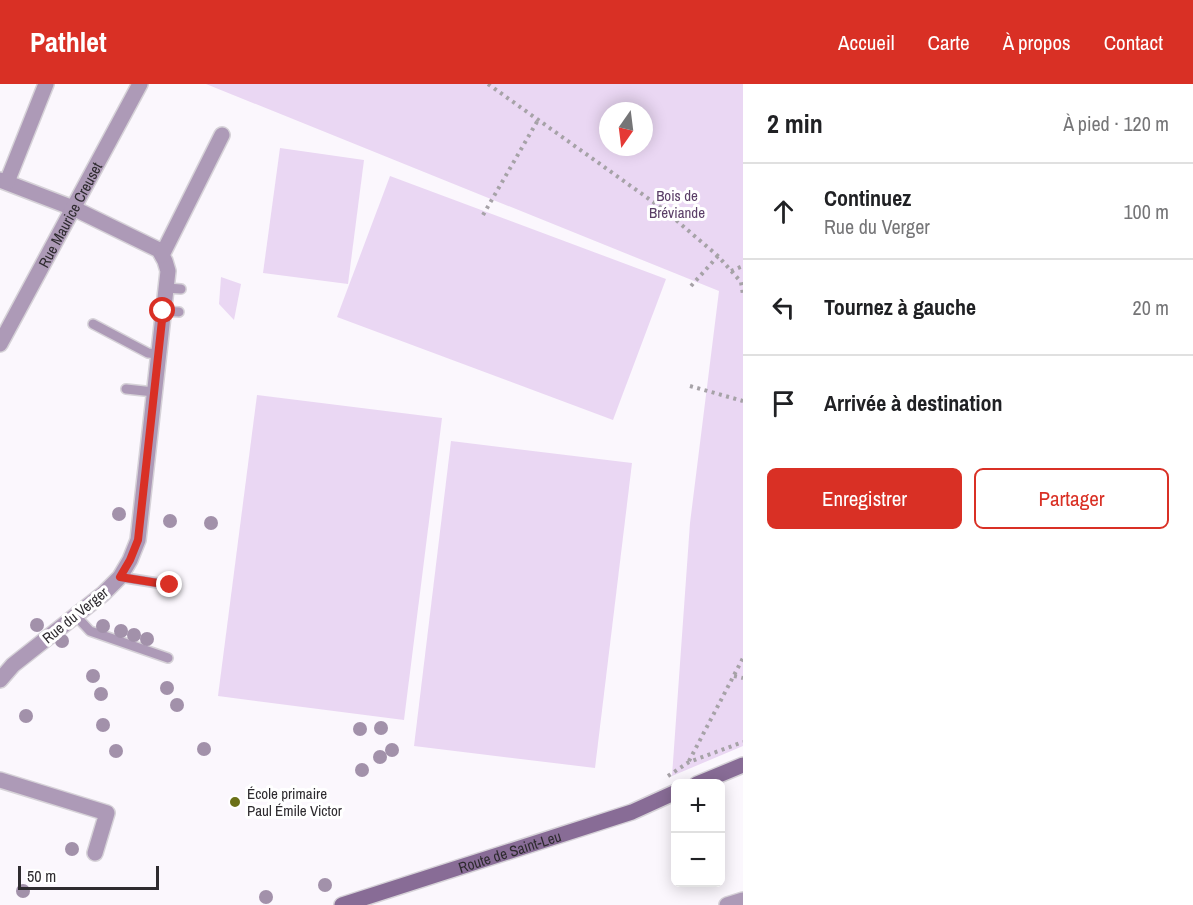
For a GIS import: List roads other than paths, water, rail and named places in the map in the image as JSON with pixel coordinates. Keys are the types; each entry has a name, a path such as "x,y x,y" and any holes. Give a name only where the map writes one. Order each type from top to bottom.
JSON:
{"street":[{"path":"45,84 4,181 73,208 159,250 162,255"},
{"name":"Rue Maurice Creuset","path":"0,344 140,84"},
{"path":"162,255 222,135"},
{"name":"Rue du Verger","path":"0,680 13,665 103,594 120,577 138,540 168,271 162,255"},
{"path":"707,779 743,765"},
{"path":"0,780 107,813 95,853"},
{"name":"Route de Saint-Leu","path":"342,905 632,812 671,794"},
{"path":"727,905 743,900"}],"lane":[{"path":"166,288 181,289"},
{"path":"163,311 179,312"},
{"path":"93,324 148,353 158,354"},
{"path":"126,389 154,392"},
{"path":"120,577 170,585"},
{"path":"76,616 90,631 168,658"}],"place":[{"name":"École primaire Paul Émile Victor","path":"235,802"}],"park label":[{"name":"Bois de Bréviande","path":"677,204"}]}
